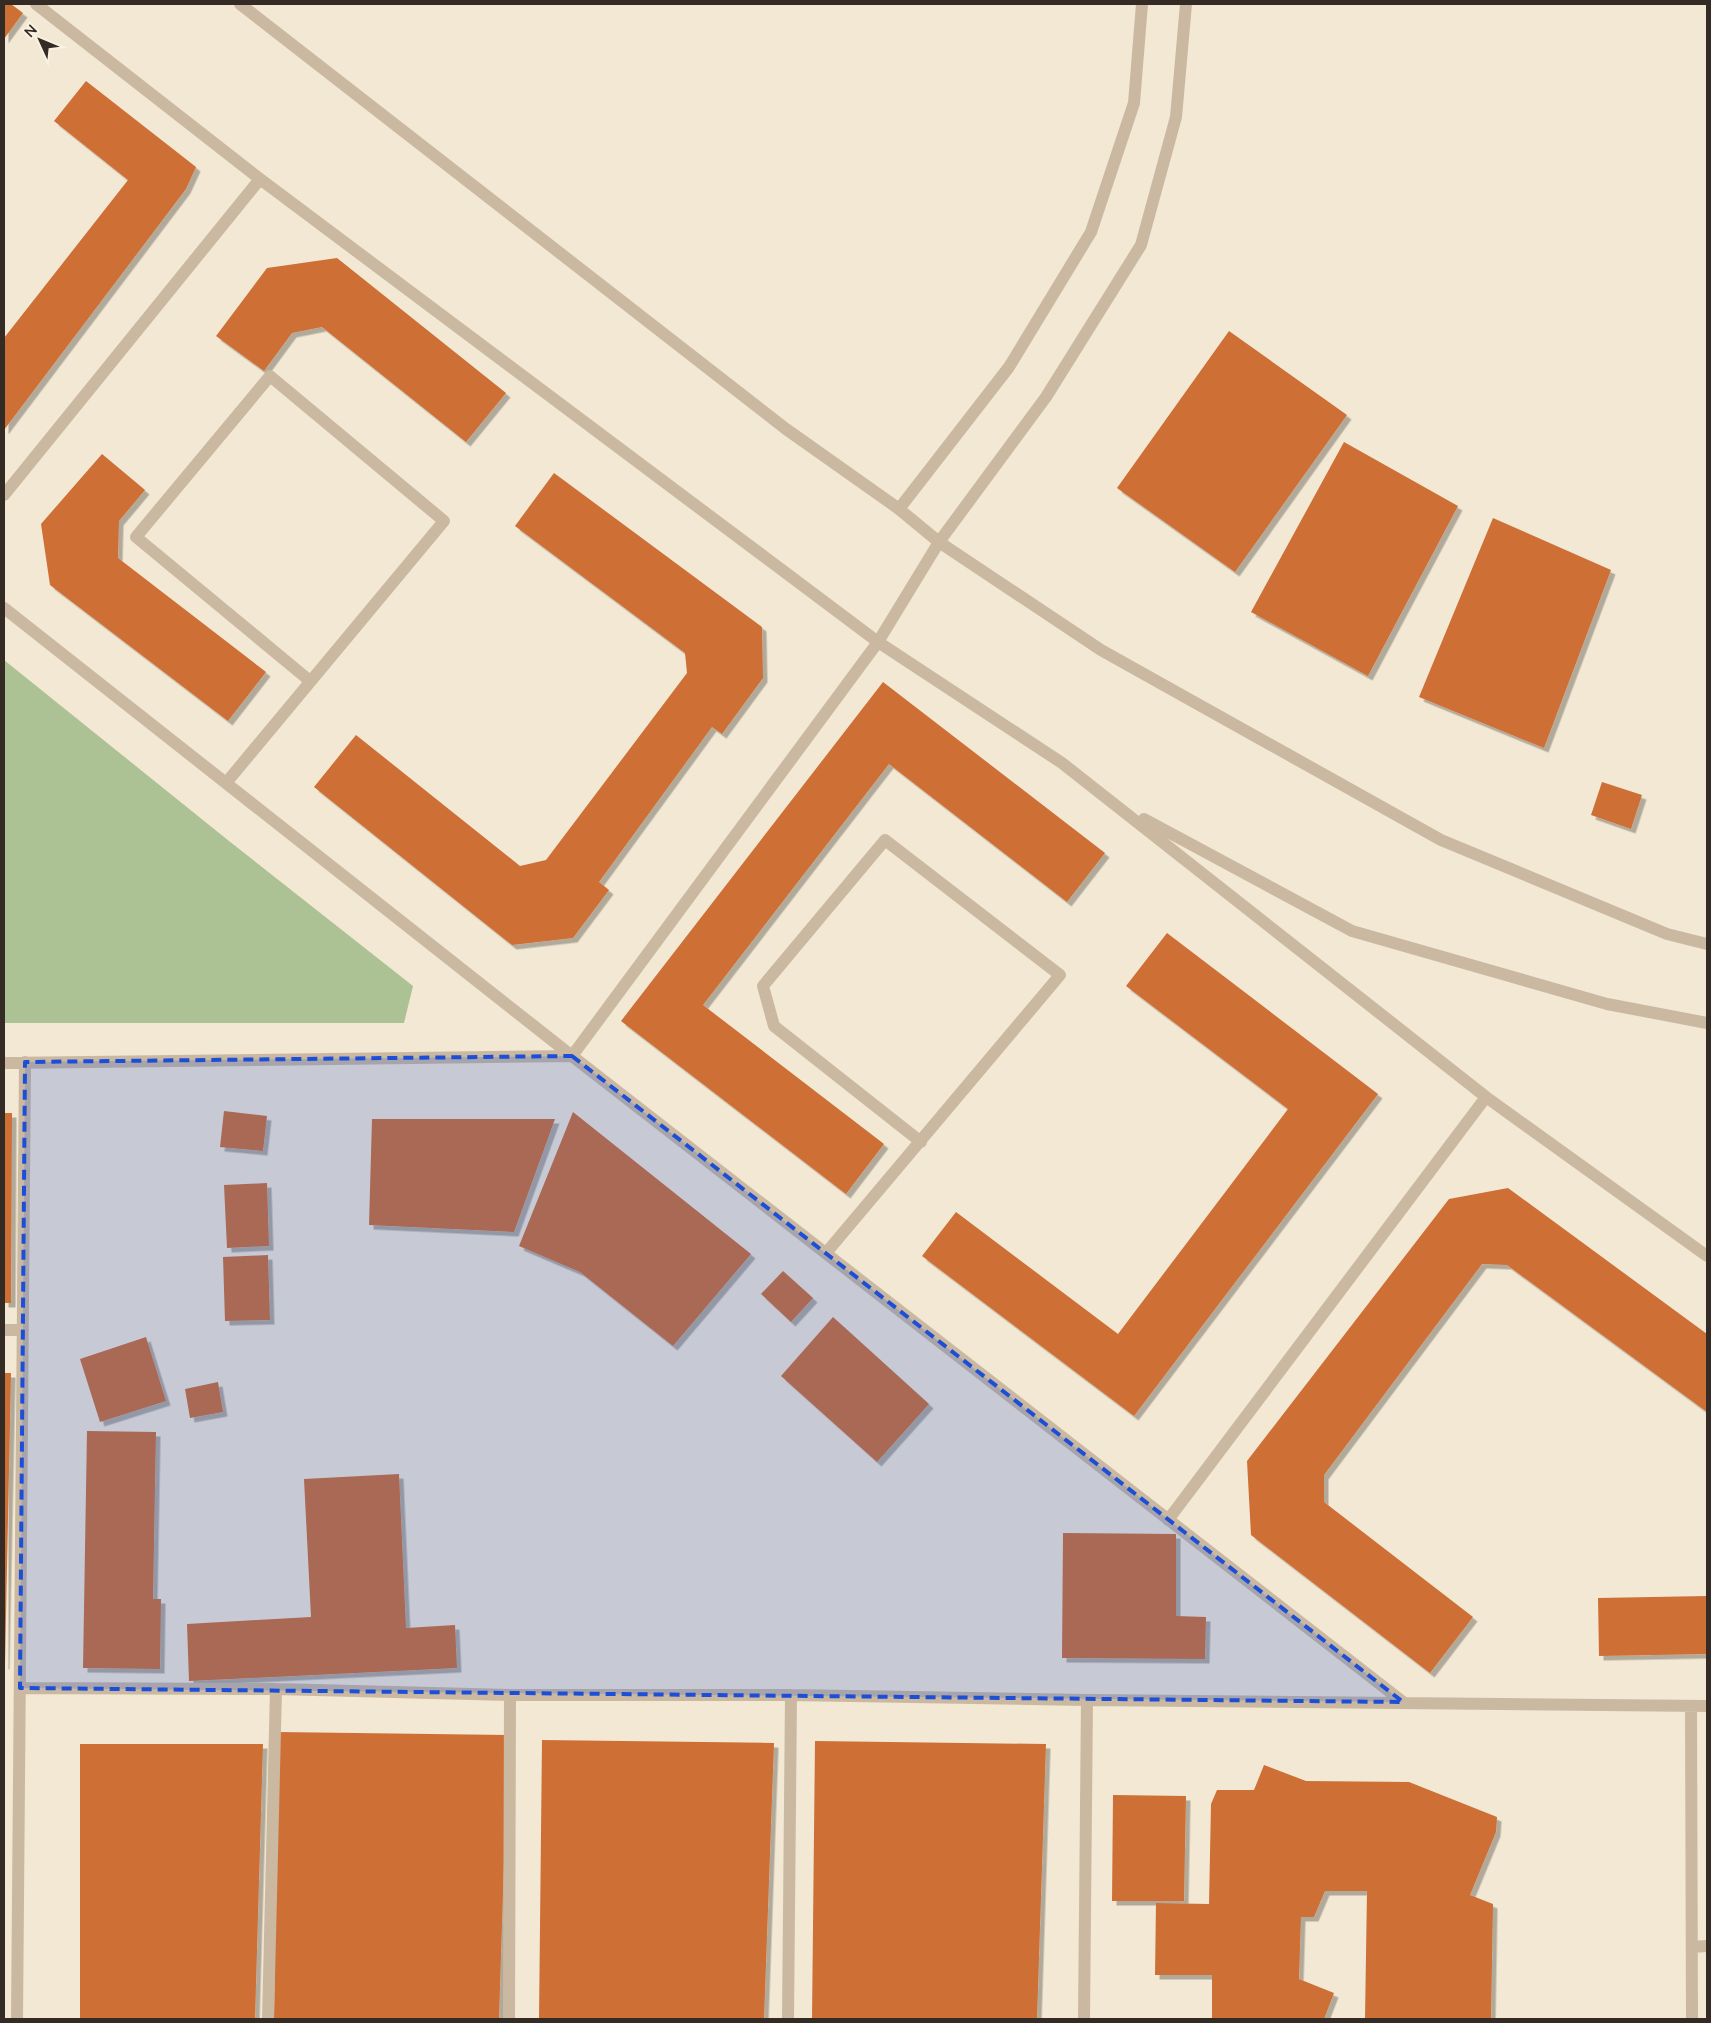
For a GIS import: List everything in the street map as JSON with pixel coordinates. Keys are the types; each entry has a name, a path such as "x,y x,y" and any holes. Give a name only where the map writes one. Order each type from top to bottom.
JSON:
{"street":[{"path":"36,4 260,179 878,642 1062,763 1486,1097 1707,1256"},
{"path":"240,4 778,422 899,509 939,542 1101,650 1440,840 1667,934 1707,944"},
{"path":"899,509 1009,368 1091,232 1134,103 1142,4"},
{"path":"572,1056 878,642 939,542 1046,397 1141,245 1176,117 1186,4"},
{"path":"4,495 260,179"},
{"path":"226,783 444,521 270,376 136,537 310,681"},
{"path":"4,608 572,1056 1403,1702"},
{"path":"1116,804 1352,931 1606,1004 1707,1023"},
{"path":"826,1253 921,1142 1060,975 885,840 763,986 774,1026 921,1142"},
{"path":"4,1062 572,1056"},
{"path":"17,2019 25,1062"},
{"path":"1168,1520 1486,1097"},
{"path":"4,1330 23,1330"},
{"path":"20,1688 276,1689 510,1695 791,1695 1707,1706"},
{"path":"268,2019 276,1689"},
{"path":"509,2019 510,1695"},
{"path":"788,2019 791,1695"},
{"path":"1084,2019 1087,1700"},
{"path":"1691,1707 1692,2019"},
{"path":"1692,1947 1707,1946"}],"highlighted area":[{"path":"572,1056 1403,1702 20,1688 25,1062"}],"green space":[{"path":"4,660 413,986 404,1023 4,1023"}],"building":[{"path":"4,4 11,4 23,13 4,39"},
{"path":"86,81 196,167 186,189 4,430 4,338 128,180 54,121"},
{"path":"337,258 506,393 466,442 322,327 292,333 264,371 216,336 267,268"},
{"path":"1229,331 1347,415 1235,572 1117,488"},
{"path":"1344,442 1458,506 1368,676 1251,612"},
{"path":"102,454 145,490 119,521 118,558 266,672 228,721 50,585 41,524"},
{"path":"554,473 762,627 763,678 722,734 712,727 599,882 609,890 573,938 512,945 314,787 356,735 520,866 546,860 687,673 685,653 515,526"},
{"path":"1493,518 1611,570 1544,748 1419,697"},
{"path":"883,682 1105,853 1067,902 889,764 703,1005 884,1144 846,1194 621,1021"},
{"path":"1602,782 1642,795 1631,829 1591,815"},
{"path":"1167,933 1378,1094 1134,1416 922,1256 956,1212 1118,1334 1288,1109 1126,986"},
{"path":"224,1111 267,1116 263,1151 220,1147"},
{"path":"573,1112 751,1254 673,1346 580,1272 519,1246"},
{"path":"4,1113 12,1113 11,1303 4,1303"},
{"path":"372,1119 555,1119 514,1232 369,1225"},
{"path":"267,1183 269,1246 227,1248 224,1185"},
{"path":"1508,1188 1707,1334 1707,1412 1507,1265 1482,1264 1324,1475 1324,1502 1473,1617 1430,1673 1251,1535 1247,1461 1449,1199"},
{"path":"268,1255 270,1320 225,1321 223,1257"},
{"path":"783,1271 813,1298 791,1322 761,1294"},
{"path":"833,1317 929,1404 877,1462 781,1376"},
{"path":"146,1337 166,1401 100,1422 80,1359"},
{"path":"4,1373 11,1373 5,1665 4,1665"},
{"path":"218,1382 223,1412 190,1418 185,1389"},
{"path":"87,1431 156,1432 153,1599 161,1599 160,1669 83,1668"},
{"path":"399,1474 406,1628 455,1625 457,1668 189,1681 187,1624 311,1617 304,1479"},
{"path":"1063,1533 1176,1534 1176,1616 1206,1617 1205,1659 1062,1658"},
{"path":"1707,1596 1707,1654 1599,1656 1598,1598"},
{"path":"277,1732 508,1735 499,2019 274,2019"},
{"path":"542,1740 774,1743 764,2019 539,2019"},
{"path":"815,1741 1046,1744 1037,2019 812,2019"},
{"path":"80,1744 263,1744 255,2019 80,2019"},
{"path":"1264,1765 1306,1781 1409,1782 1497,1817 1496,1832 1470,1895 1493,1904 1491,2019 1365,2019 1367,1891 1325,1891 1314,1917 1301,1917 1299,1979 1334,1993 1324,2019 1212,2019 1212,1975 1155,1975 1156,1903 1209,1904 1211,1804 1217,1790 1254,1790"},
{"path":"1113,1795 1186,1796 1184,1901 1112,1901"}]}
